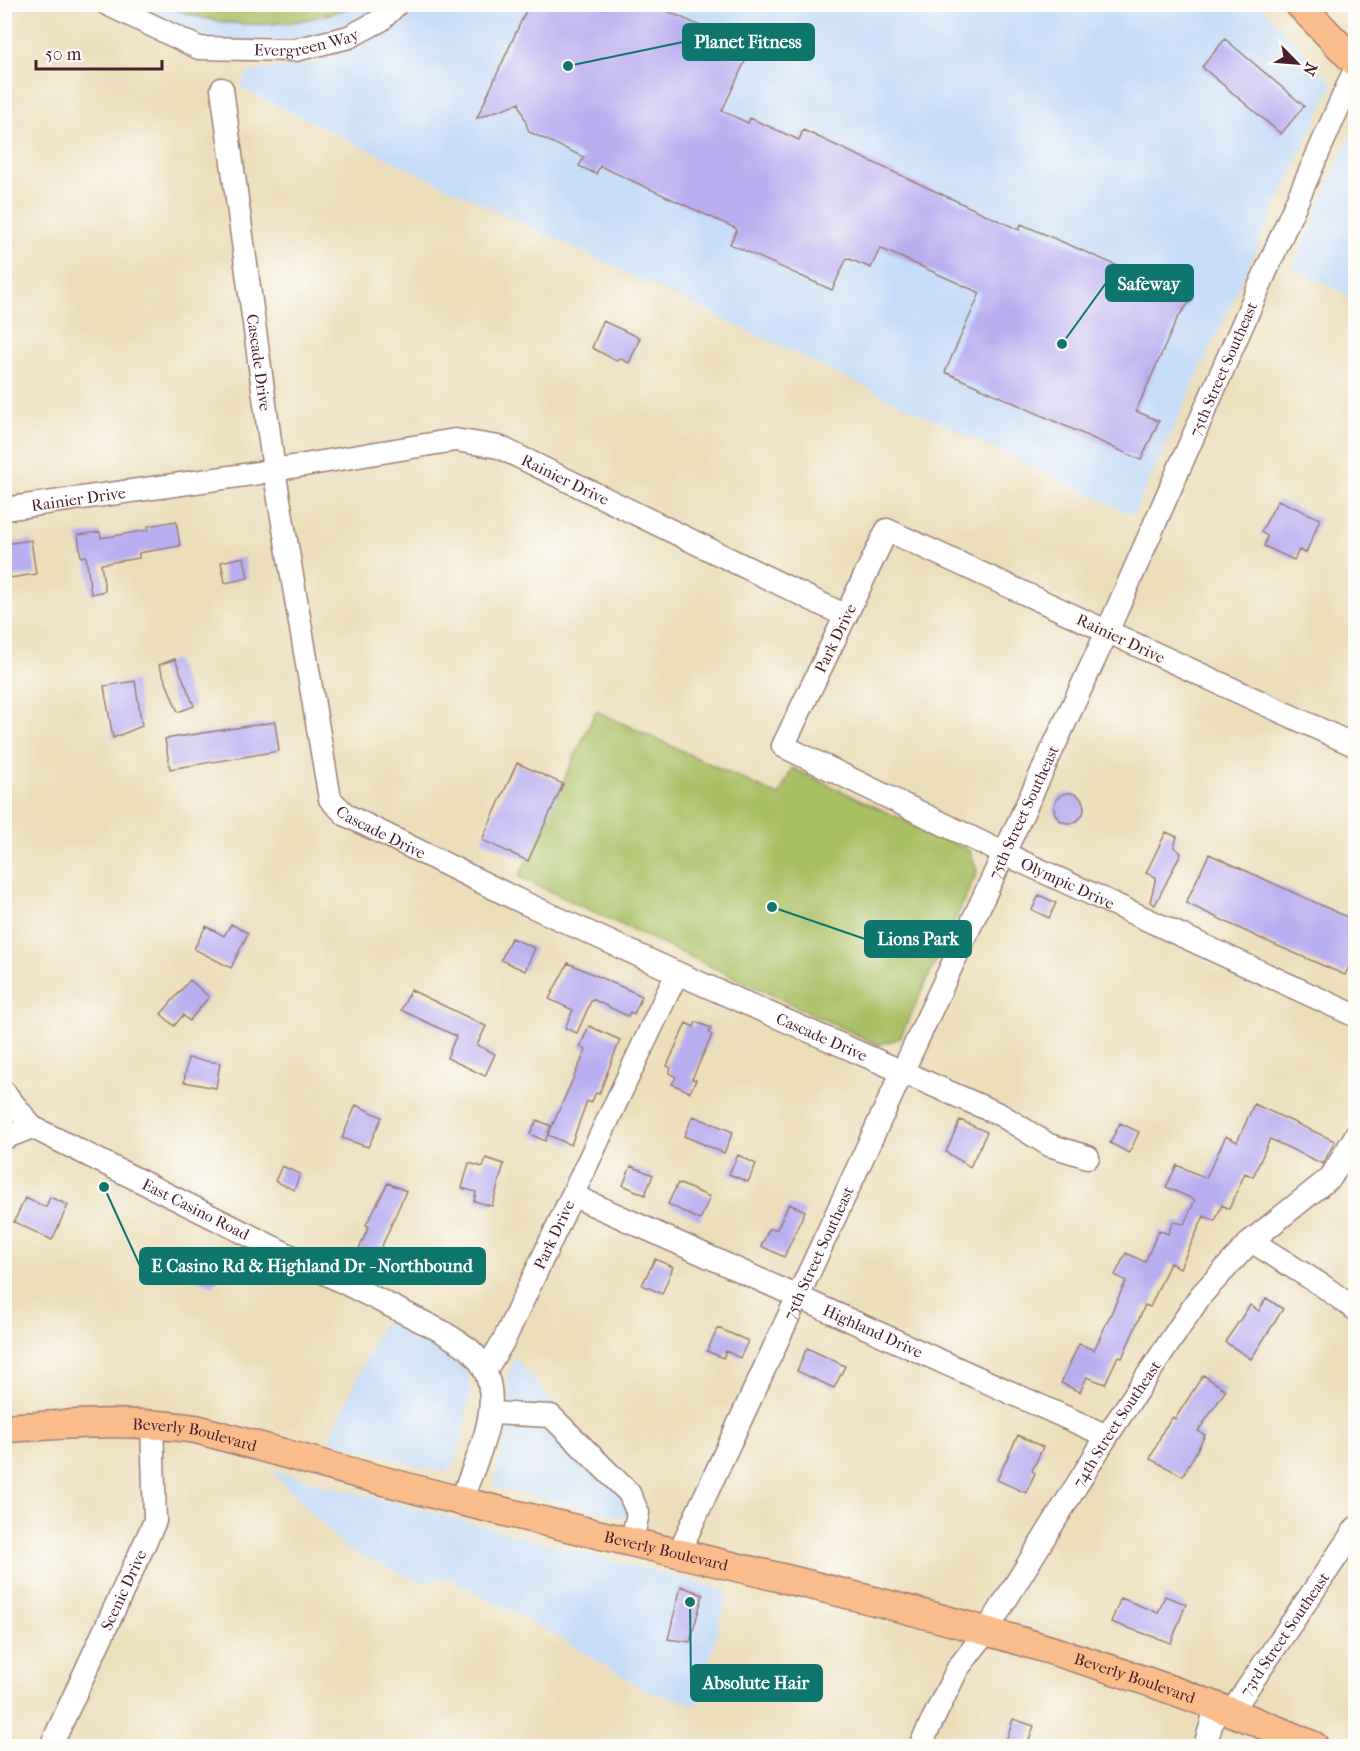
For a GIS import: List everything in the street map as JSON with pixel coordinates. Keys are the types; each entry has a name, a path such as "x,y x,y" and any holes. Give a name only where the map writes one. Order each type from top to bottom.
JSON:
{"main road":[{"path":"1299,4 1356,65"},
{"name":"Beverly Boulevard","path":"4,1428 106,1421 152,1422 196,1429 461,1501 679,1551 986,1632 1112,1669 1225,1708 1314,1746"}],"street":[{"name":"Evergreen Way","path":"107,4 200,48 295,50 349,37 381,20 397,4"},
{"name":"75th Street Southeast","path":"679,1551 1107,632 1356,65"},
{"name":"Cascade Drive","path":"222,90 265,472 330,799 346,815 516,899 677,973 1001,1115 1049,1145 1088,1157"},
{"name":"Rainier Drive","path":"4,509 265,472 455,440 499,447 846,616"},
{"name":"Rainier Drive","path":"887,530 1356,746"},
{"name":"Park Drive","path":"783,746 887,530"},
{"name":"Olympic Drive","path":"783,746 1003,853 1356,1016"},
{"name":"Park Drive","path":"485,1371 504,1340 574,1196 677,973"},
{"name":"East Casino Road","path":"4,1092 32,1127 442,1332 470,1350 485,1371"},
{"path":"4,1138 32,1127"},
{"name":"74th Street Southeast","path":"920,1746 958,1668 986,1632 1107,1436 1201,1294 1251,1242 1331,1177 1356,1135"},
{"name":"Highland Drive","path":"574,1196 1107,1436"},
{"path":"1251,1242 1356,1310"},
{"path":"461,1501 491,1413 491,1387 485,1371"},
{"path":"491,1413 551,1416 629,1493 638,1514 632,1541"},
{"name":"Scenic Drive","path":"51,1746 155,1521 152,1422"},
{"name":"73rd Street Southeast","path":"1205,1746 1225,1708 1356,1528"}],"shaded area":[{"path":"424,4 1260,5 1333,84 1133,515 240,88 248,72 312,64 402,24"},
{"path":"106,5 397,5 349,37 199,48"},
{"path":"1353,130 1356,130 1355,298 1292,269"},
{"path":"383,1322 450,1354 466,1370 471,1389 459,1453 451,1468 443,1473 329,1440"},
{"path":"515,1357 652,1524 498,1488 494,1483 509,1426 509,1372"},
{"path":"270,1470 728,1591 697,1705 647,1691 553,1634 449,1578 420,1582 347,1549"}],"green space":[{"path":"164,5 357,5 308,19 261,25 213,20"},
{"path":"596,711 779,796 792,768 970,851 977,872 900,1038 879,1045 519,877"}],"building":[{"path":"529,4 652,4 740,44 735,54 746,59 722,111 748,123 750,118 799,140 803,130 1019,230 1021,224 1127,270 1125,275 1147,285 1153,281 1185,295 1189,303 1178,317 1136,411 1159,421 1141,460 945,372 980,293 880,248 871,268 847,258 832,290 730,244 737,229 600,166 596,174 579,166 584,157 529,132 519,103 477,118"},
{"path":"1225,39 1304,106 1281,134 1202,67"},
{"path":"603,321 640,338 629,363 619,358 617,361 592,348"},
{"path":"1278,500 1320,519 1306,553 1299,550 1294,560 1264,546 1267,536 1261,532"},
{"path":"176,521 180,546 139,553 139,558 101,564 105,591 91,594 86,556 81,557 78,535 100,532 101,538 149,530 148,526"},
{"path":"31,540 36,574 10,578 5,544"},
{"path":"244,557 248,578 225,583 221,562"},
{"path":"175,659 194,706 178,712 159,665"},
{"path":"135,681 142,726 113,738 104,686"},
{"path":"275,722 279,751 170,769 165,739"},
{"path":"517,763 563,784 528,861 482,840"},
{"path":"1069,793 1080,797 1084,808 1080,819 1069,823 1058,819 1054,808 1058,797"},
{"path":"1166,832 1177,837 1174,847 1181,853 1155,905 1150,902 1156,877 1146,873"},
{"path":"1209,854 1356,921 1356,952 1345,975 1186,903"},
{"path":"1039,895 1056,903 1049,918 1032,910"},
{"path":"231,924 248,933 231,968 194,949 206,926 224,936"},
{"path":"511,938 535,948 525,971 501,960"},
{"path":"568,963 642,996 634,1014 630,1012 628,1016 592,999 577,1033 565,1028 573,1010 549,999"},
{"path":"190,980 209,997 189,1021 183,1015 174,1026 161,1014"},
{"path":"411,990 486,1026 477,1045 495,1054 485,1076 447,1058 456,1036 401,1010"},
{"path":"696,1022 711,1028 709,1033 712,1035 692,1079 696,1080 690,1092 672,1084 676,1077 669,1073 671,1068 667,1066 686,1023 694,1027"},
{"path":"589,1026 620,1040 599,1094 596,1093 591,1103 587,1101 571,1145 548,1135 586,1050 580,1047"},
{"path":"188,1058 220,1063 216,1088 184,1082"},
{"path":"1254,1104 1335,1141 1323,1164 1270,1139 1253,1177 1245,1173 1229,1209 1222,1205 1215,1221 1204,1216 1180,1268 1170,1263 1150,1307 1145,1305 1122,1358 1118,1356 1105,1384 1087,1377 1080,1392 1061,1383 1079,1344 1094,1350 1126,1281 1115,1275 1126,1253 1145,1262 1159,1230 1168,1234 1173,1222 1184,1224 1195,1200 1166,1187 1177,1165 1206,1178 1226,1136 1237,1142"},
{"path":"356,1105 382,1117 368,1147 342,1138"},
{"path":"693,1116 733,1132 724,1153 684,1136"},
{"path":"537,1120 551,1126 545,1141 530,1134"},
{"path":"960,1120 987,1132 970,1167 946,1152"},
{"path":"1120,1123 1139,1132 1129,1153 1110,1143"},
{"path":"738,1155 756,1164 748,1182 729,1174"},
{"path":"486,1158 504,1164 492,1206 474,1201 476,1192 462,1188 469,1163 483,1167"},
{"path":"282,1166 300,1174 294,1190 275,1181"},
{"path":"631,1166 653,1175 645,1195 623,1185"},
{"path":"388,1183 406,1191 374,1264 356,1256 369,1226 366,1225"},
{"path":"678,1183 710,1197 700,1220 668,1204"},
{"path":"50,1197 68,1205 52,1240 14,1222 25,1198 46,1207"},
{"path":"789,1204 805,1211 784,1257 761,1246 769,1229 777,1229"},
{"path":"191,1255 221,1267 214,1286 183,1274"},
{"path":"655,1259 673,1267 662,1294 642,1285"},
{"path":"1266,1298 1283,1309 1251,1359 1225,1342 1250,1305 1259,1311"},
{"path":"718,1328 748,1341 740,1358 726,1351 723,1358 707,1351"},
{"path":"807,1348 845,1366 834,1388 797,1371"},
{"path":"1203,1375 1226,1390 1198,1431 1205,1435 1183,1476 1150,1459 1164,1429 1173,1417 1175,1419"},
{"path":"1018,1435 1043,1447 1032,1471 1035,1473 1026,1493 997,1480"},
{"path":"681,1586 703,1595 690,1642 668,1639"},
{"path":"1165,1596 1186,1604 1171,1643 1111,1622 1121,1598 1158,1613"},
{"path":"1013,1719 1034,1726 1027,1746 1006,1742"}],"place":[{"name":"Planet Fitness","path":"568,66"},
{"name":"Safeway","path":"1062,344"},
{"name":"Lions Park","path":"772,907"},
{"name":"E Casino Rd & Highland Dr - Northbound","path":"104,1187"},
{"name":"Absolute Hair","path":"690,1602"}]}
